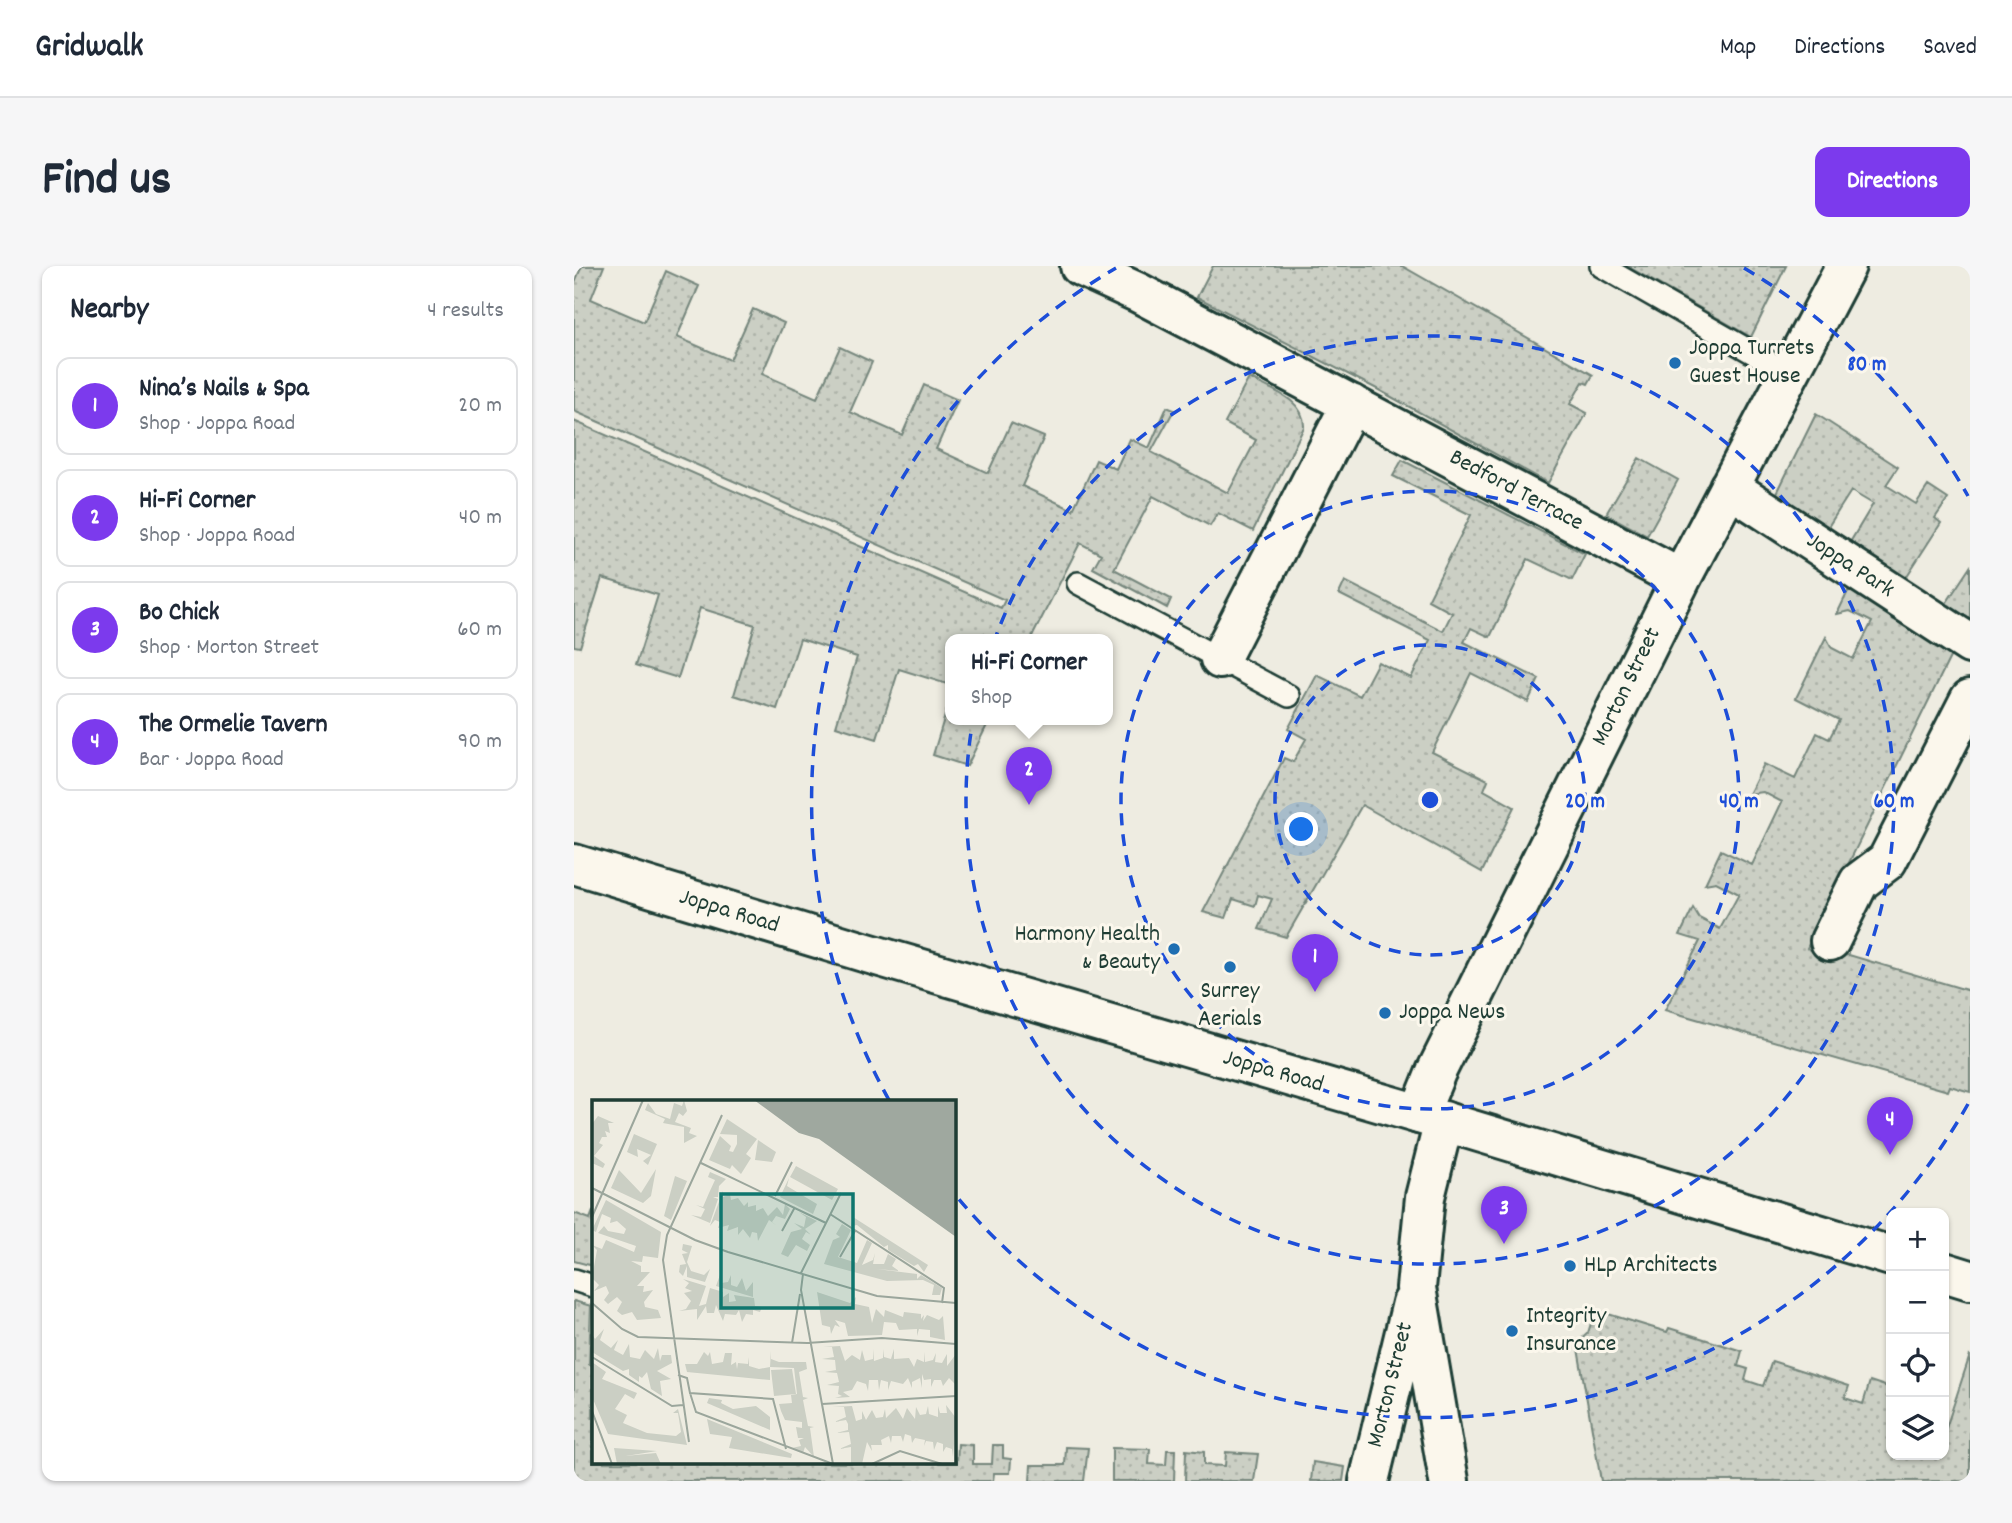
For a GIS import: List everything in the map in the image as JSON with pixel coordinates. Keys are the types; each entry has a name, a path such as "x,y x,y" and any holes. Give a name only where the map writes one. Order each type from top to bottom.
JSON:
{"street":[{"name":"Bedford Terrace","path":"1080,266 1145,279 1351,404 1681,579"},
{"name":"Morton Street","path":"1368,1481 1416,1288 1436,1072 1681,579 1846,266"},
{"path":"1220,659 1351,404"},
{"name":"Joppa Park","path":"1730,487 1970,644"},
{"path":"1830,941 1859,882 1887,861 1970,699"},
{"name":"Joppa Road","path":"574,864 1886,1254"},
{"path":"1949,1274 1970,1280"},
{"name":"Morton Street","path":"1416,1288 1449,1481"}],"lane":[{"path":"1601,266 1790,374"},
{"path":"1078,583 1289,696"},
{"path":"574,1280 592,1286"}],"shaded area":[{"path":"582,266 604,266 591,299 644,322 666,271 699,286 677,337 730,360 753,309 784,323 762,374 817,398 840,347 872,362 850,412 902,435 924,385 958,400 936,449 988,473 1011,423 1044,437 1022,486 1073,510 1096,460 1116,469 1130,439 1149,448 1167,407 1174,410 1151,452 1228,493 1256,440 1225,423 1249,378 1293,402 1303,417 1304,427 1253,531 1218,513 1210,526 1153,496 1114,569 1171,599 1167,608 1093,568 1101,554 1080,543 1034,634 945,634 945,683 899,669 877,739 836,726 857,657 800,639 777,709 734,695 755,625 700,608 678,678 636,665 658,595 602,578 580,647 574,646 574,421 1001,608 1005,600 574,411 574,284"},
{"path":"1213,266 1402,266 1593,375 1588,384 1583,382 1570,404 1587,413 1548,483 1377,389 1197,297"},
{"path":"1627,266 1786,266 1751,337"},
{"path":"1816,414 1898,467 1886,485 1916,504 1928,486 1948,499 1935,518 1941,523 1905,579 1849,544 1873,504 1851,491 1826,530 1775,497"},
{"path":"1639,458 1678,480 1647,536 1606,514"},
{"path":"1402,460 1585,554 1572,580 1528,559 1490,637 1471,628 1464,642 1539,679 1528,702 1471,673 1432,752 1488,780 1484,790 1514,807 1482,872 1362,805 1286,937 1259,929 1272,899 1258,895 1255,906 1233,899 1226,918 1203,912 1284,758 1293,762 1306,739 1288,729 1317,675 1360,696 1378,662 1411,678 1430,640 1339,594 1345,581 1443,631 1452,613 1428,600 1471,515 1393,476"},
{"path":"1970,567 1970,621 1945,605"},
{"path":"1851,585 1953,651 1807,948 1827,958 1849,955 1970,991 1970,1092 1950,1086 1948,1091 1665,1010 1700,941 1680,935 1693,908 1699,918 1720,929 1739,894 1716,882 1705,884 1721,850 1752,865 1782,802 1763,792 1749,794 1764,764 1795,779 1817,733 1829,739 1839,720 1796,698 1826,637 1832,648 1853,659 1872,622 1850,611 1837,614"},
{"path":"945,715 945,725 987,725 967,766 933,755"},
{"path":"574,1213 590,1219 592,1214 592,1266 574,1261"},
{"path":"574,1301 591,1306 589,1364 592,1365 592,1464 956,1464 958,1444 973,1445 973,1464 992,1464 993,1445 1003,1445 1003,1458 1011,1459 1010,1473 994,1473 993,1481 574,1481"},
{"path":"1595,1310 1667,1332 1669,1328 1742,1351 1738,1366 1748,1369 1745,1380 1763,1386 1772,1361 1849,1386 1845,1398 1863,1404 1870,1381 1886,1386 1886,1460 1949,1460 1949,1419 1970,1355 1970,1481 1601,1481 1577,1343 1588,1333"},
{"path":"1066,1447 1088,1448 1084,1481 1030,1481 1031,1465 1065,1465"},
{"path":"1112,1448 1150,1449 1149,1464 1166,1465 1167,1450 1175,1450 1174,1481 1112,1481"},
{"path":"1186,1450 1204,1452 1204,1465 1225,1466 1226,1452 1258,1454 1254,1481 1185,1481"},
{"path":"1313,1462 1345,1467 1343,1481 1311,1481"}],"place":[{"name":"Joppa Turrets Guest House","path":"1675,363"},
{"name":"Hi-Fi Corner","path":"1029,805"},
{"name":"Harmony Health & Beauty","path":"1174,949"},
{"name":"Surrey Aerials","path":"1230,967"},
{"name":"Nina’s Nails & Spa","path":"1315,992"},
{"name":"Joppa News","path":"1385,1013"},
{"name":"The Ormelie Tavern","path":"1890,1155"},
{"name":"Bo Chick","path":"1504,1244"},
{"name":"HLp Architects","path":"1570,1266"},
{"name":"Integrity Insurance","path":"1512,1331"}]}
